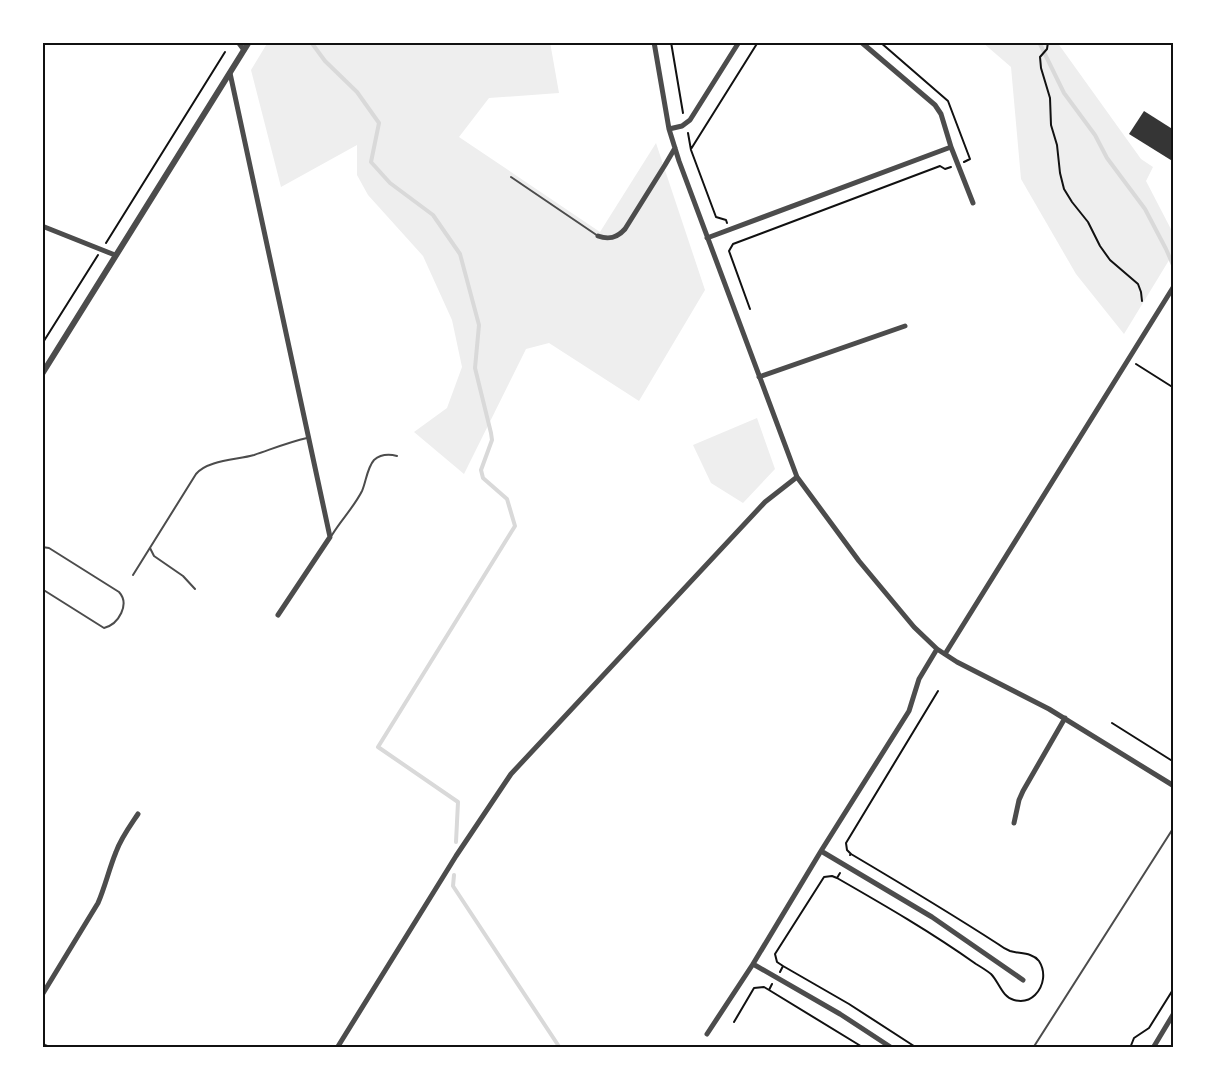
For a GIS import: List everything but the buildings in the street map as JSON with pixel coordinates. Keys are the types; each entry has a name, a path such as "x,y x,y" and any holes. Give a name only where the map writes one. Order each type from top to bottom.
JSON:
{"street":[{"path":"238,42 244,50"},
{"path":"42,374 249,42"},
{"path":"654,42 669,129 675,148 797,477 859,561 914,627 937,649 957,662 1065,718 1174,786"},
{"path":"669,129 686,124 694,115 739,42"},
{"path":"861,42 935,105 941,114 951,147 961,163 973,203"},
{"path":"230,73 330,537 278,615"},
{"path":"707,238 951,147"},
{"path":"598,236 614,238 625,229 675,148"},
{"path":"42,226 115,255"},
{"path":"945,654 1174,286"},
{"path":"759,377 905,326"},
{"path":"338,1048 456,856 511,774 765,502 797,477"},
{"path":"707,1034 753,964 909,711 919,679 937,649"},
{"path":"1014,823 1023,790 1065,718"},
{"path":"42,994 98,903 115,854 138,814"},
{"path":"821,851 932,917 1023,980"},
{"path":"753,964 840,1014 892,1048"},
{"path":"1153,1048 1174,1014"},
{"path":"42,1044 48,1048"}],"lane":[{"path":"511,177 598,236"},
{"path":"133,575 201,469 309,437"},
{"path":"330,537 361,492 374,461 385,455 397,456"},
{"path":"42,547 49,548 119,592 124,600 124,606 114,622 104,628 42,589"},
{"path":"150,548 154,556 183,576 195,589"},
{"path":"1033,1048 1174,827"}],"path":[{"path":"671,42 691,150 716,217 726,220 734,243"},
{"path":"691,150 758,42"},
{"path":"1048,42 1047,49 1040,57 1041,68 1050,98 1051,125 1057,145 1064,189 1088,222 1105,254 1116,267 1138,284 1142,301"},
{"path":"42,344 225,52"},
{"path":"750,309 729,251 734,243 940,166 948,169 961,163"},
{"path":"1128,360 1174,388"},
{"path":"1112,723 1174,762"},
{"path":"783,966 849,1004 917,1048"},
{"path":"1130,1048 1134,1038 1149,1028 1174,988"},
{"path":"769,990 864,1048"},
{"path":"1172,1048 1174,1042"}],"shaded area":[{"path":"268,42 550,42 559,93 489,98 459,137 600,232 656,143 705,290 639,401 549,343 526,349 464,474 414,432 447,408 462,367 452,320 423,256 368,195 357,175 357,145 281,187 251,70"},
{"path":"982,42 1057,42 1141,159 1153,167 1146,181 1174,235 1174,252 1124,334 1076,274 1021,179 1011,67"},
{"path":"757,418 775,469 743,503 711,483 693,445"}],"waterway":[{"path":"311,42 325,61 357,92 379,123 371,162 390,183 433,215 460,254 479,325 475,368 492,440 481,470 483,478 507,499 515,526 378,747 458,802 456,842"},
{"path":"1039,42 1064,93 1095,135 1107,158 1145,209 1173,265"},
{"path":"454,875 453,886 560,1048"}]}
